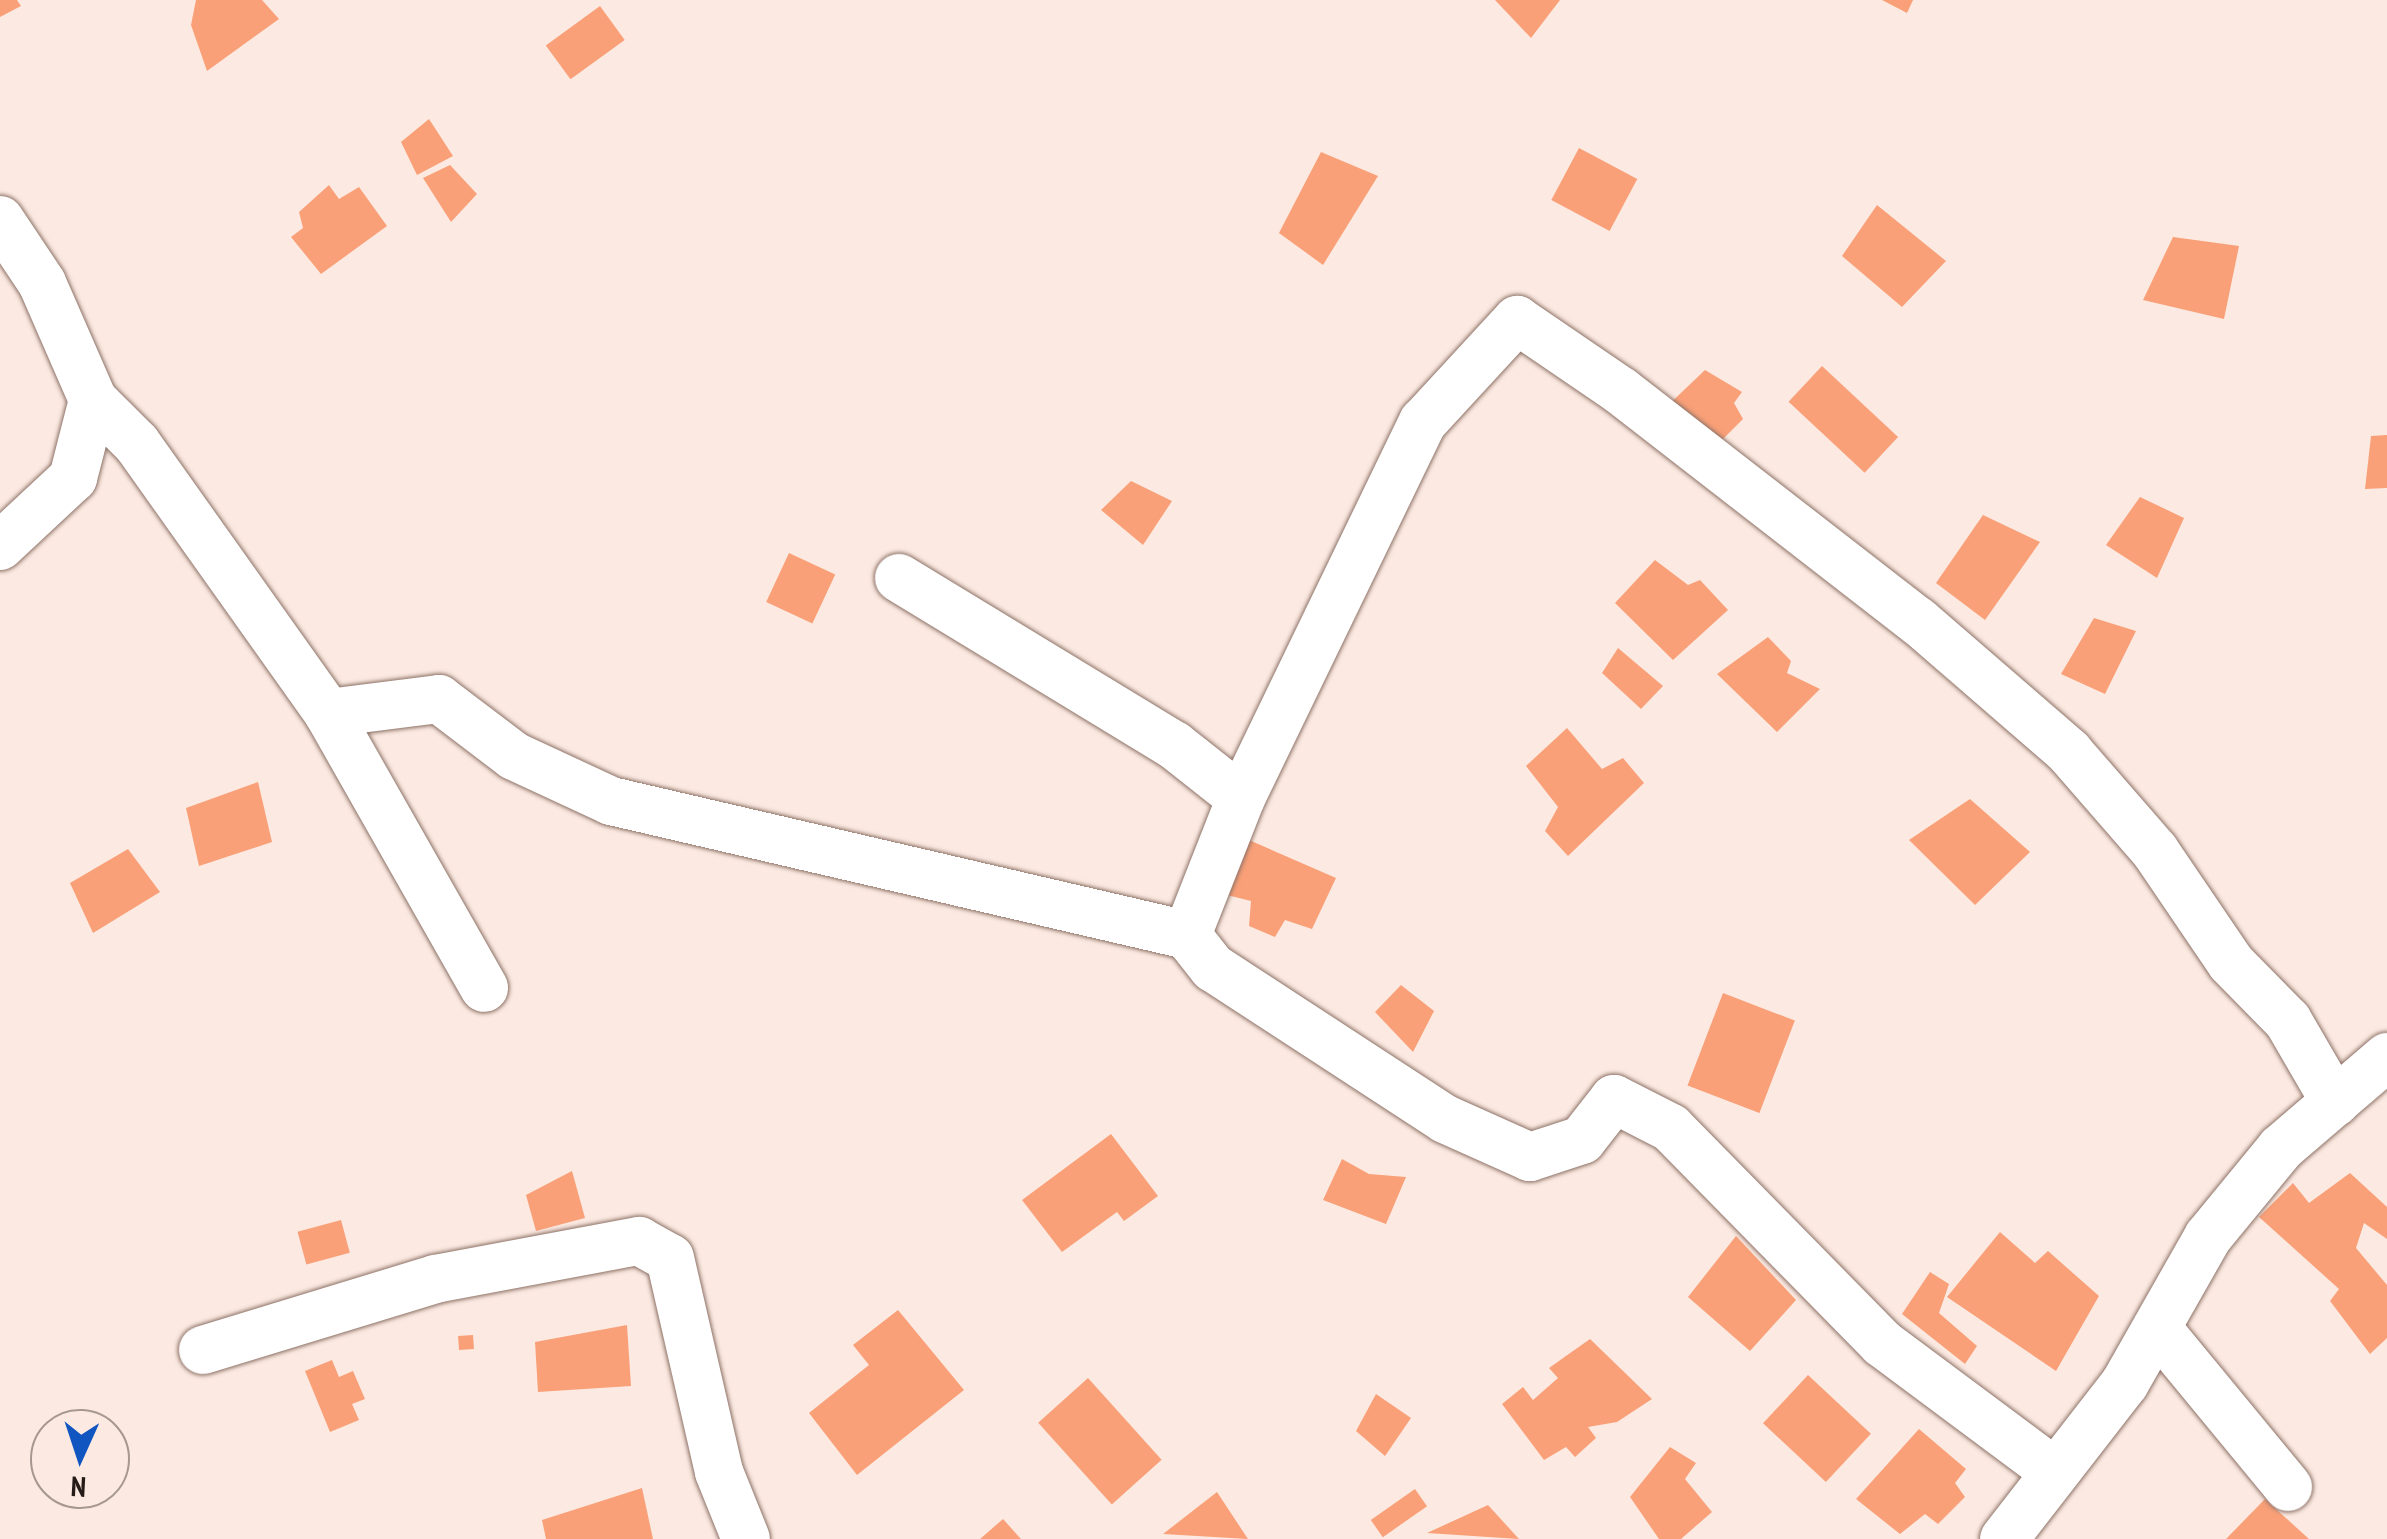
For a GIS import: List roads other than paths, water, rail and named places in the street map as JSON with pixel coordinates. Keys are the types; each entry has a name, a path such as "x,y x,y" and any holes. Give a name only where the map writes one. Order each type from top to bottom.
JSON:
{"street":[{"path":"0,220 42,284 93,400 138,444 328,713 484,988"},
{"path":"1187,935 1241,798 1398,466 1423,422 1517,320 1918,620 2069,752 2155,851 2230,963 2288,1021 2334,1102"},
{"path":"0,546 73,478 93,400"},
{"path":"899,578 1174,745 1241,798"},
{"path":"328,713 439,699 514,756 611,801 1187,935 1214,968 1445,1119 1530,1157 1582,1140 1614,1099 1670,1128 1882,1343 2051,1468"},
{"path":"2006,1539 2051,1468 2125,1383 2208,1237 2281,1148 2387,1056"},
{"path":"202,1350 435,1279 640,1241 670,1258 719,1472 746,1539"},
{"path":"2157,1328 2288,1488"}]}
